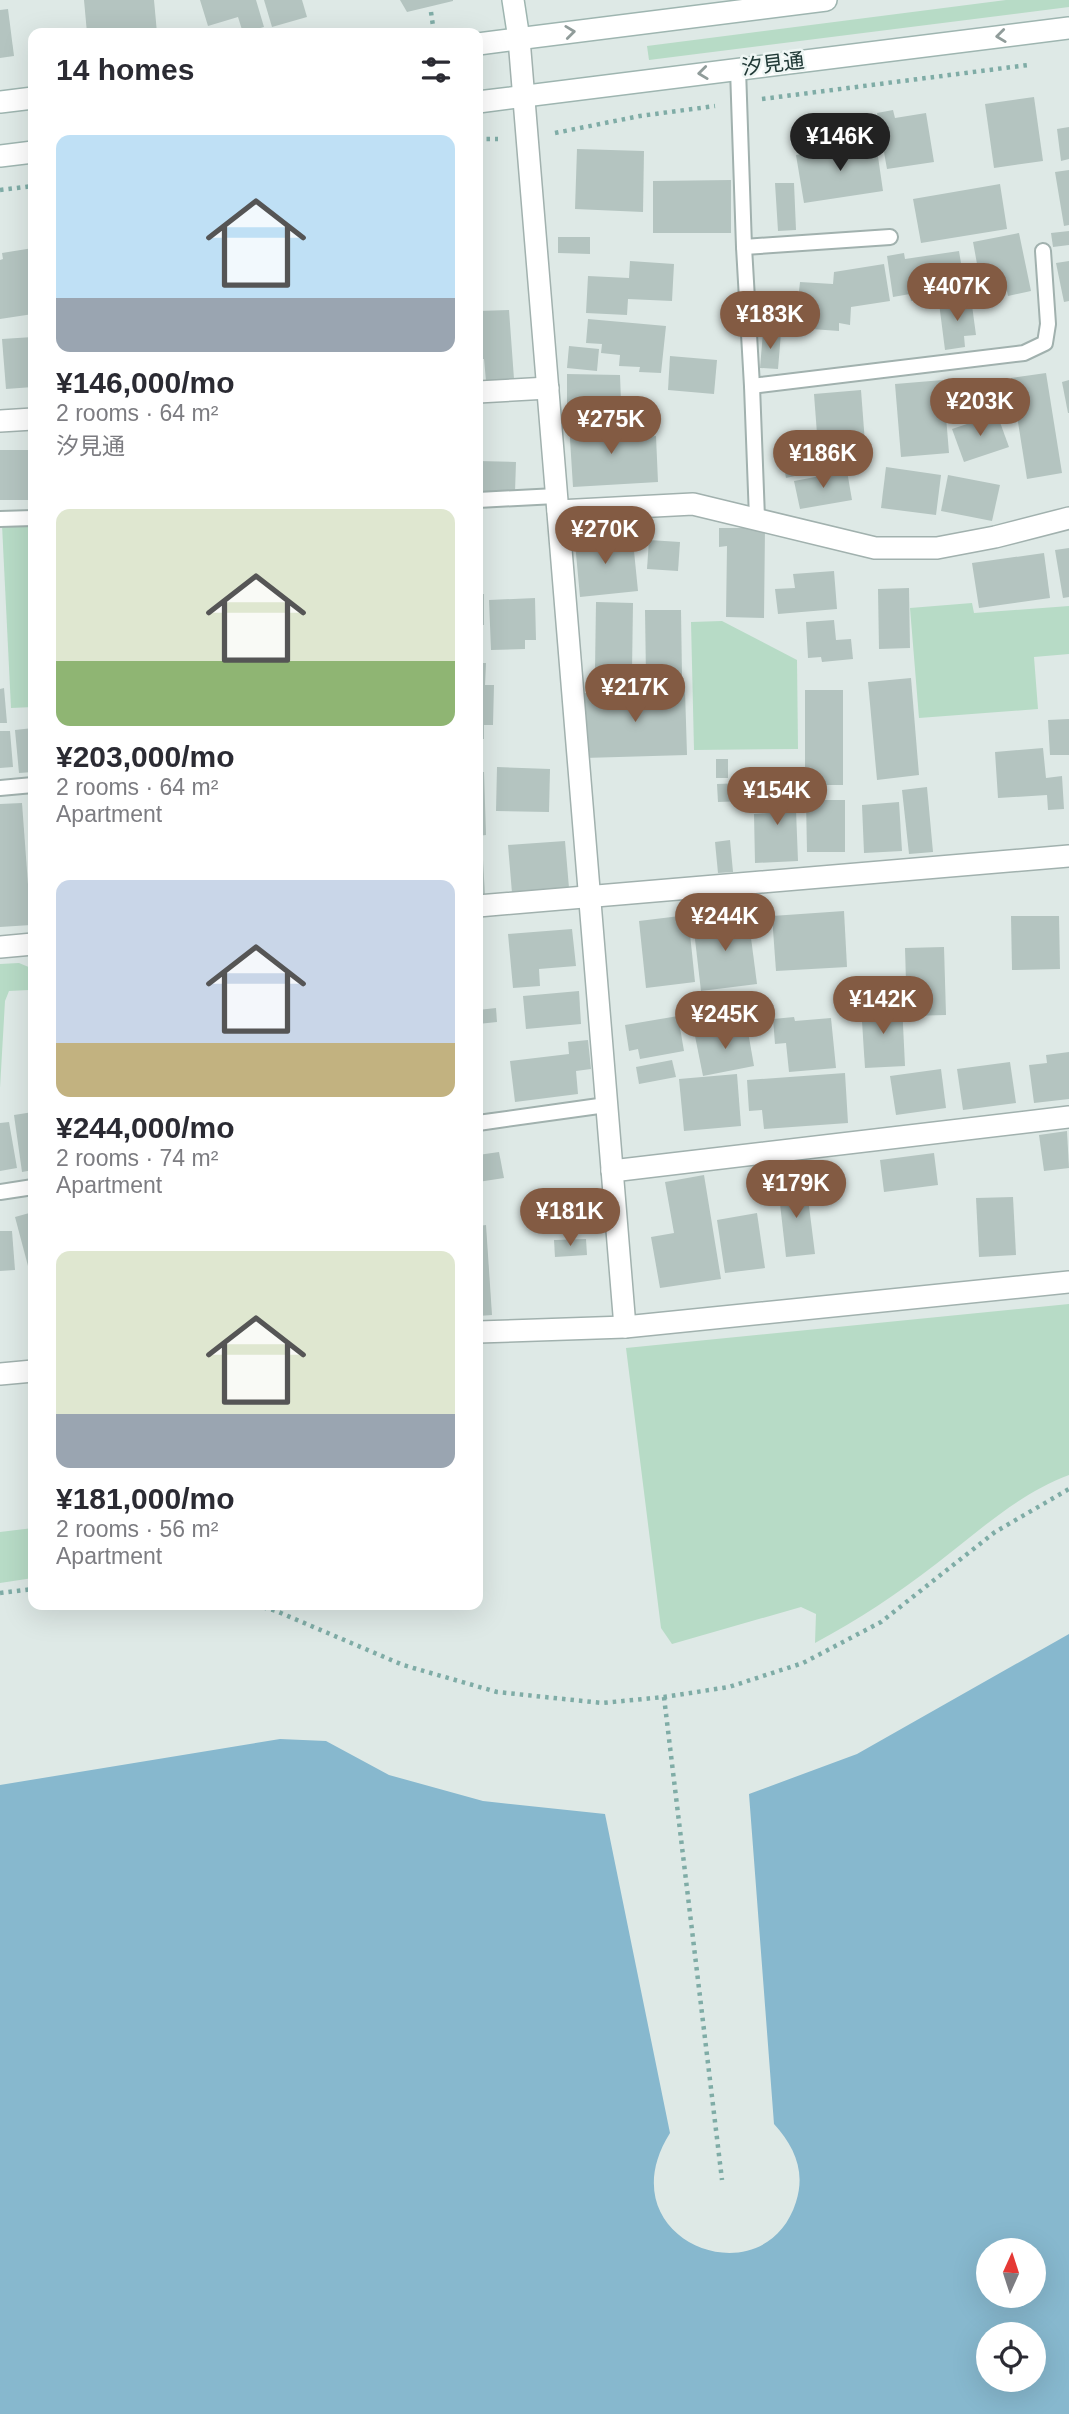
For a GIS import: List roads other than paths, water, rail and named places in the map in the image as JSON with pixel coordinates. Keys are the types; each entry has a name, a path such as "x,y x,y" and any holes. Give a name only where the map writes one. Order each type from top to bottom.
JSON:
{"street":[{"path":"513,0 524,96 625,1327"},
{"path":"483,43 826,0"},
{"name":"汐見通","path":"483,101 1069,28"},
{"path":"0,102 28,99"},
{"path":"0,156 28,153"},
{"path":"483,392 548,388"},
{"path":"0,421 28,419"},
{"path":"557,503 693,504 875,548 937,548 995,537 1069,517"},
{"path":"483,906 1069,856"},
{"path":"0,947 28,944"},
{"path":"612,1171 1069,1117"},
{"path":"483,1332 625,1327 1069,1282"},
{"path":"2,1370 28,1371"}],"lane":[{"path":"738,69 757,518"},
{"path":"744,247 890,237"},
{"path":"752,386 1024,353 1045,342 1048,324 1043,251"},
{"path":"483,500 557,503"},
{"path":"0,519 28,518"},
{"path":"0,788 28,785"},
{"path":"483,1122 606,1105"},
{"path":"0,1192 28,1188"}],"water":[{"path":"1069,1634 1069,2414 0,2414 0,1785 280,1739 326,1741 389,1775 483,1801 605,1814 670,2133 655,2171 657,2203 672,2228 696,2246 724,2253 753,2249 779,2232 796,2202 800,2180 792,2150 774,2124 749,1794 857,1754"}]}
